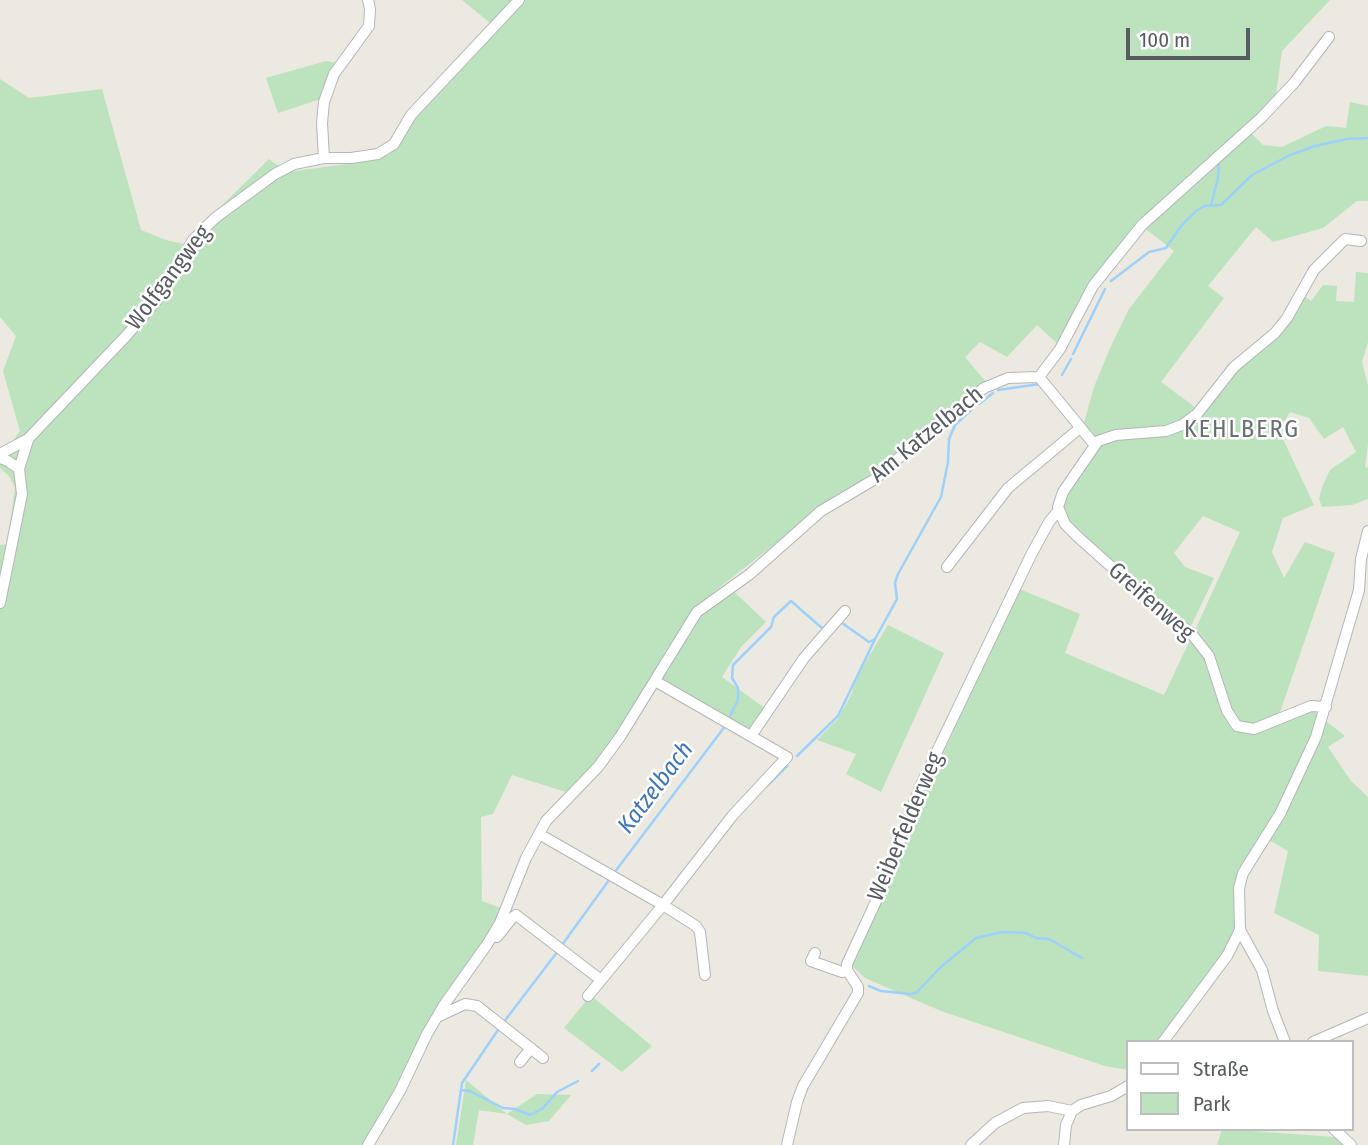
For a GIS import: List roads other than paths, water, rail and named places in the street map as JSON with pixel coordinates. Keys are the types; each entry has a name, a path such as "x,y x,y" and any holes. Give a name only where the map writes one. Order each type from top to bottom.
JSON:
{"street":[{"path":"324,158 324,102 334,74 369,26 368,0"},
{"name":"Wolfgangweg","path":"28,439 127,335 161,295 184,254 203,229 275,174 294,164 324,158 364,157 378,154 394,144 411,115 519,0"},
{"path":"1094,444 1039,377 1060,349 1093,286 1142,225 1261,118 1294,83 1329,37"},
{"path":"1058,512 1063,492 1094,444 1116,435 1167,431 1182,425 1197,414 1234,367 1275,333 1287,318 1314,270 1345,239 1361,241"},
{"name":"Am Katzelbach","path":"368,1145 400,1091 438,1017 488,943 546,821 607,756 697,612 750,574 821,511 875,479 929,431 984,388 1008,378 1039,377"},
{"path":"947,567 1016,480 1080,428"},
{"path":"19,469 0,456 28,439"},
{"path":"0,603 22,494 19,469 28,439"},
{"name":"Greifenweg","path":"1058,512 1065,524 1092,550 1154,605 1189,631 1209,656 1227,711 1237,726 1254,729 1311,706 1326,707"},
{"name":"Weiberfelderweg","path":"847,970 847,964 883,886 920,787 1031,555 1049,522 1058,512"},
{"path":"1284,1040 1262,970 1240,930 1238,896 1243,873 1280,814 1316,737 1364,589 1361,559 1368,531"},
{"path":"751,736 804,658 845,611"},
{"path":"588,996 623,956 733,815 787,757 655,681"},
{"path":"539,834 696,926 700,932 705,975"},
{"name":"Am Katzelbach","path":"488,943 494,941 516,915 601,980"},
{"path":"1164,1040 1227,956 1240,930"},
{"path":"787,1145 803,1086 858,993 858,987 847,970 842,972 811,961 815,953"},
{"path":"438,1017 465,1004 472,1004 481,1008 542,1058"},
{"path":"1318,1040 1368,1018"},
{"path":"520,1062 531,1048"},
{"path":"1063,1145 1066,1125 1072,1111 1126,1087"},
{"path":"971,1145 995,1123 1023,1108 1048,1106 1072,1111"},
{"path":"1336,1131 1351,1145"}],"waterway":[{"name":"Katzelbach","path":"1111,281 1149,252 1166,248 1181,226 1196,211 1204,206 1221,205 1252,175 1290,155 1315,146 1347,139 1368,138"},
{"path":"1211,205 1219,161"},
{"name":"Katzelbach","path":"1073,354 1105,289"},
{"name":"Katzelbach","path":"1062,375 1071,359"},
{"name":"Katzelbach","path":"998,390 1040,384"},
{"name":"Katzelbach","path":"979,404 993,393"},
{"name":"Katzelbach","path":"842,623 869,642 875,639 897,599 895,583 898,574 941,497 948,462 949,439 955,425 972,409"},
{"name":"Katzelbach","path":"729,718 738,700 738,688 732,678 733,665 771,627 774,617 791,601 823,629 824,627"},
{"name":"Katzelbach","path":"797,756 838,716 875,639"},
{"name":"Katzelbach","path":"614,873 726,725"},
{"name":"Katzelbach","path":"767,786 787,766"},
{"name":"Katzelbach","path":"562,945 609,880"},
{"path":"869,986 881,991 911,994 917,992 942,966 976,938 1002,932 1026,933 1036,938 1049,939 1082,958"},
{"name":"Katzelbach","path":"503,1023 558,951"},
{"name":"Katzelbach","path":"453,1145 462,1083 500,1027"},
{"path":"592,1071 599,1064"},
{"path":"461,1090 470,1091 503,1108 530,1115 542,1109 557,1092 578,1081"}],"district":[{"name":"KEHLBERG","path":"1242,430"}]}
